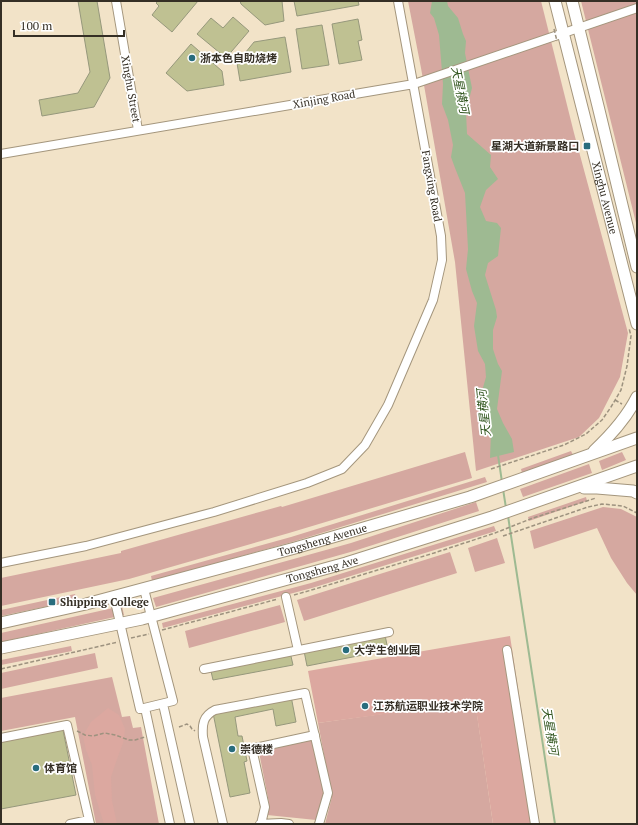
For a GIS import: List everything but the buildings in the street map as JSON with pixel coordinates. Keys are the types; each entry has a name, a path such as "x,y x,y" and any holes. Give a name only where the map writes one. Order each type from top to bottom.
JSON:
{"main road":[{"name":"Xinghu Avenue","path":"555,1 558,34 633,327"},
{"name":"Xinghu Avenue","path":"572,1 637,267"},
{"path":"589,455 606,440 620,424 637,397"},
{"name":"Tongsheng Avenue","path":"1,623 114,597 295,548 470,498 637,438"},
{"name":"Tongsheng Ave","path":"1,648 151,617 346,564 492,517 637,466"},
{"path":"573,488 597,488 633,491 637,493"}],"street":[{"name":"Xinghu Street","path":"116,1 138,130"},
{"name":"Fangxing Road","path":"1,563 86,546 214,512 307,484 342,469 365,446 388,405 433,300 442,260 441,236 398,1"},
{"name":"Xinjing Road","path":"1,154 414,84 637,8"},
{"path":"114,597 140,710 163,704 173,701 144,589"},
{"path":"286,597 298,650"},
{"path":"204,668 389,632"},
{"path":"507,650 535,824"},
{"path":"223,824 203,737 202,727 205,719 210,712 215,710 305,693 328,793 319,824"},
{"path":"163,704 190,824"},
{"path":"145,708 170,824"},
{"path":"1,738 68,725 90,822 70,824"},
{"path":"289,824 261,824 265,807 253,753 255,748 315,735"}],"path":[{"path":"492,469 564,444 586,434 602,420 621,390 627,366 633,327"},
{"path":"1,669 124,640 323,587 495,533 533,518 597,497"},
{"path":"503,536 588,506 602,504 623,506 637,512"},
{"path":"178,727 187,724 203,737"},
{"path":"68,725 75,731 85,735 93,736 105,733 129,740 144,738"}],"shaded area":[{"path":"408,1 541,1 574,133 628,333 620,377 599,418 579,437 476,471 455,262"},
{"path":"581,1 637,1 637,227"},
{"path":"571,451 573,455 522,473 521,469"},
{"path":"465,452 472,478 129,579 1,606 1,578 121,553 121,551 281,506 282,507"},
{"path":"622,452 626,460 602,470 599,461"},
{"path":"589,464 592,473 523,497 520,489"},
{"path":"485,477 487,482 292,542 152,581 151,576 291,537"},
{"path":"586,497 587,501 529,521 528,517"},
{"path":"476,502 479,511 354,551 156,607 153,598 351,543"},
{"path":"603,507 621,509 637,517 637,595 627,583 611,558 597,528 534,549 530,531"},
{"path":"494,526 496,531 312,588 163,628 162,623 311,583"},
{"path":"497,538 505,563 475,572 468,548"},
{"path":"450,552 457,573 304,621 297,600"},
{"path":"75,594 77,600 1,616 1,610"},
{"path":"280,605 285,622 189,648 185,631"},
{"path":"122,606 124,615 1,642 1,633"},
{"path":"510,636 539,824 493,824 475,702 318,723 308,671"},
{"path":"71,646 72,651 1,665 1,660"},
{"path":"95,653 98,668 1,689 1,673"},
{"path":"112,677 122,717 130,716 133,728 141,727 159,824 96,824 75,717 1,731 1,698"},
{"path":"475,701 493,824 325,824 332,797 318,723"},
{"path":"108,708 119,715 125,729 123,743 111,777 112,801 117,824 104,824 95,795 92,765 86,750 83,736 91,722"},
{"path":"312,737 325,794 316,820 267,815 269,803 258,747"}],"water":[{"path":"432,1 447,1 448,6 458,18 466,41 465,53 472,88 466,111 467,134 491,155 490,167 498,179 486,190 480,207 486,221 497,223 501,228 498,256 488,263 485,275 497,317 493,330 493,349 502,371 497,409 512,439 514,452 490,458 491,432 483,410 482,391 486,377 485,364 478,351 474,326 477,303 466,269 468,249 465,193 451,157 453,145 448,120 442,104 443,84 439,35 434,18 430,13"}],"waterway":[{"name":"天星横河","path":"498,455 502,482"},
{"name":"天星横河","path":"503,489 506,508"},
{"name":"天星横河","path":"508,516 555,824"}],"place":[{"name":"浙本色自助烧烤","path":"192,58"},
{"name":"星湖大道新景路口","path":"587,146"},
{"name":"Shipping College","path":"52,602"},
{"name":"大学生创业园","path":"346,650"},
{"name":"江苏航运职业技术学院","path":"365,706"},
{"name":"崇德楼","path":"232,749"},
{"name":"体育馆","path":"36,768"}]}
